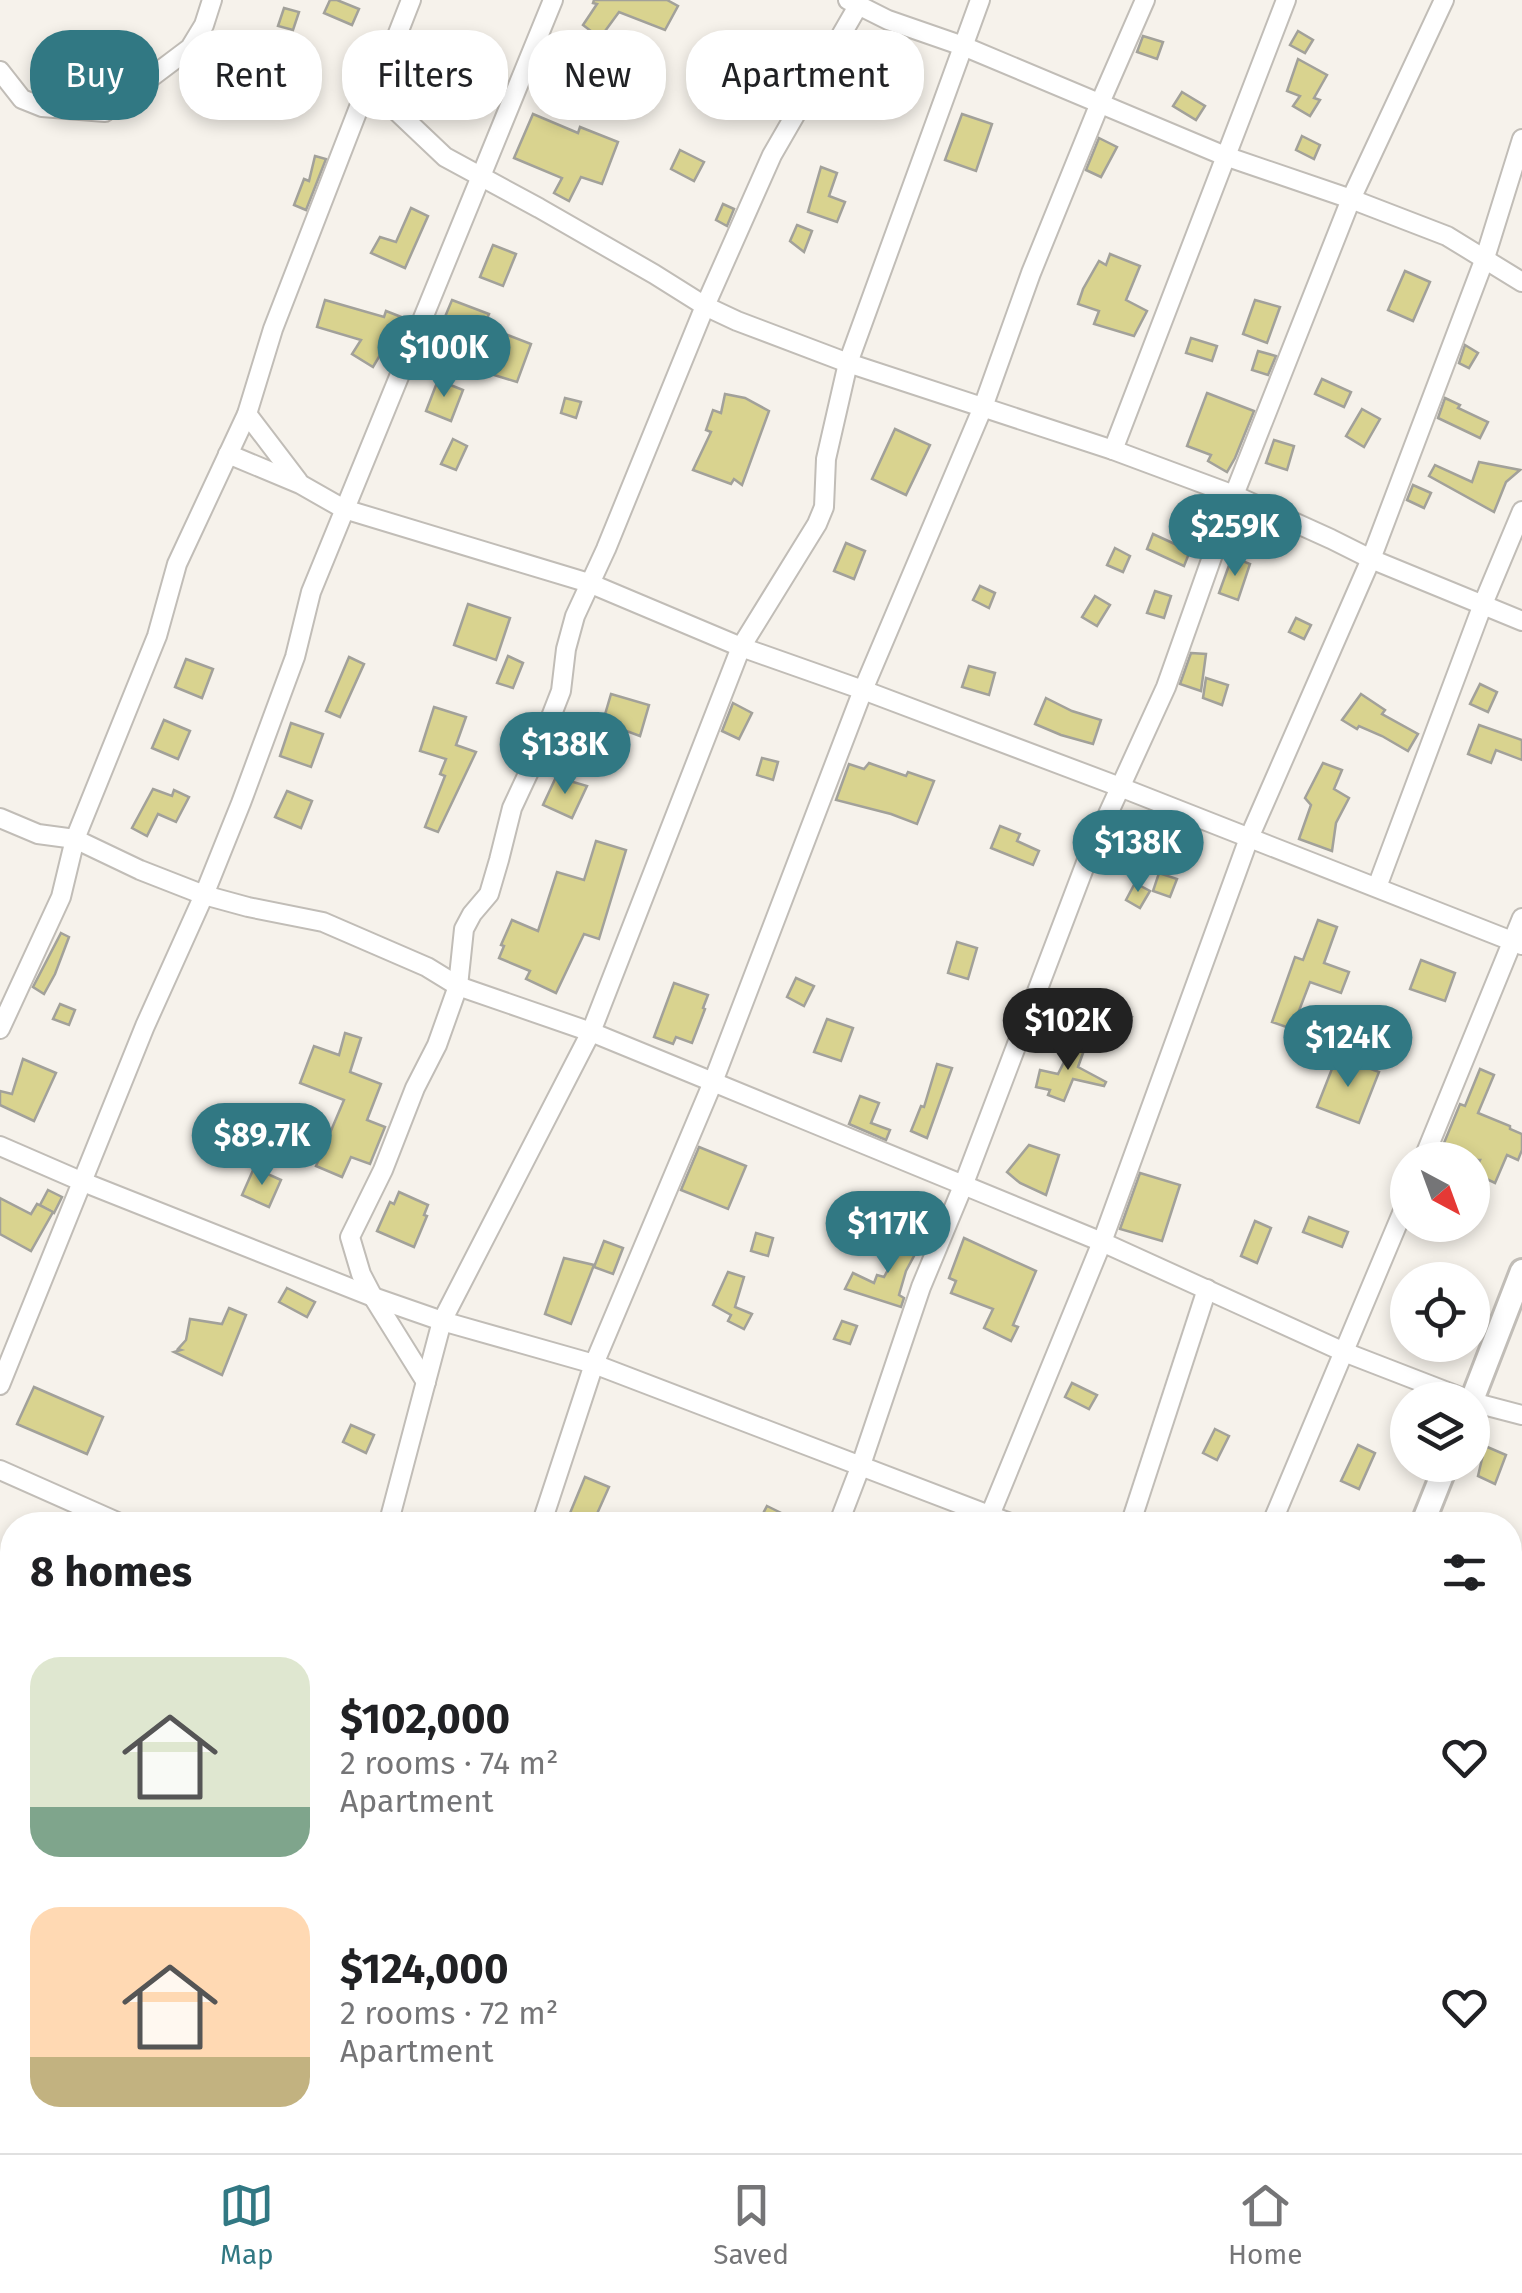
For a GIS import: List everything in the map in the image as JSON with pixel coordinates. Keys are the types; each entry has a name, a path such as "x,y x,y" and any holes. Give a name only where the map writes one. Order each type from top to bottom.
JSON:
{"street":[{"path":"0,71 22,99 42,107 105,112 190,48 204,25 212,0"},
{"path":"399,30 411,0"},
{"path":"0,1384 145,1026 204,895 295,657 310,592 553,0"},
{"path":"391,1512 442,1321 590,1032 741,647 818,524 824,508 826,459 848,363 980,0"},
{"path":"546,1512 594,1364 713,1082 864,690 984,407 1016,312 1146,0"},
{"path":"1112,450 1286,0"},
{"path":"843,1512 921,1287 1086,860 1166,687 1234,495 1351,200 1444,0"},
{"path":"426,1382 373,1297 350,1238 437,1045 458,986 464,929 488,894 512,808 561,691 575,616 772,156 852,3 1225,156 1447,236 1522,282"},
{"path":"0,1029 62,897 75,840 157,636 176,564 247,414 274,328 354,120"},
{"path":"405,120 444,158 706,306 768,334 1234,495 1370,560 1522,621"},
{"path":"991,1512 1102,1242 1248,838 1370,560 1485,258 1522,139"},
{"path":"247,414 300,484"},
{"path":"228,454 300,484 344,509 589,583 741,647 864,690 1518,943"},
{"path":"1378,887 1483,604 1522,511"},
{"path":"0,818 38,834 75,840 204,895 323,922 427,966 458,986 590,1032 713,1082 1102,1242 1344,1352 1422,1382"},
{"path":"1431,1142 1518,943 1522,918"},
{"path":"0,1146 373,1297 594,1364 861,1465 972,1512"},
{"path":"1276,1512 1390,1241"},
{"path":"1479,1382 1522,1272"},
{"path":"1134,1512 1208,1289"},
{"path":"1490,1406 1522,1415"},
{"path":"0,1470 95,1512"},
{"path":"1427,1512 1439,1482"}],"building":[{"path":"330,0 359,9 352,25 324,13"},
{"path":"667,0 678,6 665,30 619,12 606,30 590,30 583,25 597,4 593,3"},
{"path":"284,8 299,12 293,30 278,26"},
{"path":"1298,31 1313,40 1305,53 1290,45"},
{"path":"1143,36 1163,42 1157,59 1137,52"},
{"path":"1298,59 1327,75 1314,98 1320,100 1310,116 1293,106 1300,96 1287,91"},
{"path":"1182,92 1205,106 1196,120 1173,106"},
{"path":"962,114 992,124 976,171 945,160"},
{"path":"530,120 547,120 578,133 580,127 618,142 602,184 581,177 569,201 554,193 562,178 514,158"},
{"path":"1302,136 1320,145 1314,159 1296,150"},
{"path":"1099,138 1117,147 1101,177 1086,170"},
{"path":"680,150 704,162 694,181 671,169"},
{"path":"315,156 326,159 306,210 294,205 304,179 309,181"},
{"path":"821,167 837,173 829,196 845,202 837,222 808,212"},
{"path":"723,204 734,209 727,226 716,220"},
{"path":"411,208 428,216 405,268 371,253 380,237 396,242"},
{"path":"797,225 812,231 804,252 790,241"},
{"path":"493,245 516,254 503,286 480,277"},
{"path":"1110,254 1140,266 1126,300 1147,311 1134,336 1094,324 1099,311 1078,304 1099,261 1106,265"},
{"path":"1405,271 1430,282 1413,321 1388,310"},
{"path":"325,300 384,317 386,311 409,320 402,336 393,333 373,367 352,354 361,340 317,327"},
{"path":"452,300 489,314 484,326 531,344 517,382 484,372 487,363 443,346 450,327 442,324"},
{"path":"1255,300 1280,307 1267,343 1243,334"},
{"path":"1191,338 1217,346 1212,361 1186,353"},
{"path":"1465,345 1478,353 1469,368 1459,363"},
{"path":"1258,351 1276,356 1268,375 1252,370"},
{"path":"1322,379 1351,392 1344,407 1315,394"},
{"path":"438,380 463,390 451,421 426,411"},
{"path":"1207,393 1254,411 1227,472 1208,461 1211,455 1187,446"},
{"path":"725,394 745,398 769,411 742,485 734,479 731,484 693,470 711,432 706,430 713,410 721,413"},
{"path":"565,398 581,402 576,418 561,413"},
{"path":"1445,398 1488,422 1480,438 1438,418"},
{"path":"1362,409 1380,419 1364,447 1346,436"},
{"path":"895,429 930,445 906,495 872,479"},
{"path":"453,439 467,446 456,470 441,464"},
{"path":"1274,440 1294,446 1287,470 1266,463"},
{"path":"1479,462 1520,470 1506,482 1494,512 1429,476 1435,465 1472,482"},
{"path":"1413,485 1431,493 1424,508 1407,500"},
{"path":"1153,534 1190,551 1184,566 1147,549"},
{"path":"846,543 865,551 854,579 834,571"},
{"path":"1115,548 1130,556 1123,572 1107,565"},
{"path":"1232,557 1250,564 1238,600 1219,593"},
{"path":"980,586 995,593 989,608 973,600"},
{"path":"1155,591 1171,596 1164,618 1147,613"},
{"path":"1095,596 1110,605 1097,626 1082,617"},
{"path":"468,604 510,618 496,660 454,645"},
{"path":"1296,618 1311,625 1304,639 1289,632"},
{"path":"1191,653 1206,654 1201,691 1180,684"},
{"path":"508,656 523,663 513,688 497,683"},
{"path":"349,657 364,664 340,717 326,711"},
{"path":"186,659 213,669 202,698 175,687"},
{"path":"969,666 995,673 989,695 962,687"},
{"path":"1206,678 1228,685 1222,705 1203,698"},
{"path":"1480,684 1497,692 1488,712 1470,704"},
{"path":"611,694 649,705 640,736 616,727 602,755 594,752"},
{"path":"1361,694 1385,710 1382,714 1418,734 1408,751 1342,720"},
{"path":"1046,698 1101,720 1093,744 1035,724"},
{"path":"733,703 752,713 739,739 722,731"},
{"path":"434,707 466,717 456,745 476,752 438,832 425,827 445,776 440,774 446,759 420,751"},
{"path":"164,720 190,731 178,759 152,748"},
{"path":"291,723 323,734 311,767 280,756"},
{"path":"1479,725 1522,740 1522,760 1496,750 1491,763 1468,754"},
{"path":"762,758 778,762 773,780 757,775"},
{"path":"869,763 934,781 917,824 836,800 849,764 864,769"},
{"path":"1323,763 1342,770 1334,789 1349,798 1336,823 1332,851 1299,839 1311,805 1305,798"},
{"path":"556,777 587,786 572,818 543,805"},
{"path":"153,789 172,796 174,790 189,797 176,822 158,814 147,836 132,828"},
{"path":"287,791 312,801 301,828 275,817"},
{"path":"1000,826 1020,834 1017,841 1039,851 1033,865 991,848"},
{"path":"596,841 626,850 599,939 584,934 556,993 526,979 530,971 499,958 504,946 501,945 512,920 538,931 557,872 584,880"},
{"path":"1159,873 1177,879 1170,897 1153,891"},
{"path":"1135,883 1150,891 1140,908 1126,900"},
{"path":"1318,920 1337,927 1324,963 1349,972 1341,993 1310,982 1292,1029 1272,1022 1295,957 1303,960"},
{"path":"61,933 69,937 44,994 33,987"},
{"path":"957,942 977,948 968,979 948,973"},
{"path":"1421,960 1455,973 1445,1001 1410,989"},
{"path":"796,978 814,986 804,1006 787,997"},
{"path":"674,983 708,995 692,1043 676,1037 673,1044 654,1037"},
{"path":"1090,993 1122,1005 1118,1011 1132,1017 1125,1033 1082,1014"},
{"path":"60,1004 75,1010 69,1025 53,1019"},
{"path":"827,1019 853,1028 841,1061 814,1052"},
{"path":"345,1033 361,1038 350,1072 381,1084 367,1120 385,1127 370,1164 351,1157 342,1177 316,1166 344,1100 300,1083 314,1046 339,1055"},
{"path":"1078,1034 1088,1039 1078,1067 1106,1082 1104,1086 1073,1079 1064,1101 1048,1095 1050,1090 1036,1087 1040,1070 1058,1074"},
{"path":"1337,1056 1379,1072 1359,1123 1317,1107"},
{"path":"23,1059 56,1073 34,1121 0,1105 0,1091 12,1094"},
{"path":"937,1064 952,1068 927,1138 911,1131 921,1106 924,1107"},
{"path":"1480,1069 1494,1075 1478,1113 1522,1134 1518,1160 1507,1155 1495,1183 1490,1181 1490,1142 1444,1142 1460,1104 1465,1106"},
{"path":"860,1096 879,1103 871,1123 890,1130 886,1140 849,1124"},
{"path":"1029,1145 1059,1155 1046,1195 1007,1172"},
{"path":"699,1147 746,1166 728,1209 681,1190"},
{"path":"254,1168 281,1180 269,1207 242,1195"},
{"path":"1140,1173 1180,1185 1162,1241 1120,1229"},
{"path":"48,1190 62,1197 54,1213 40,1205"},
{"path":"399,1192 428,1205 414,1247 377,1231"},
{"path":"0,1198 31,1214 37,1204 53,1212 31,1251 0,1234"},
{"path":"1309,1217 1348,1232 1342,1247 1303,1232"},
{"path":"1255,1221 1271,1228 1257,1263 1241,1256"},
{"path":"756,1233 773,1238 768,1256 751,1251"},
{"path":"908,1233 922,1241 906,1271 899,1295 904,1298 901,1307 845,1289 853,1273 874,1283 877,1275 884,1277"},
{"path":"964,1238 1036,1271 1013,1325 1018,1327 1011,1341 984,1328 993,1309 951,1293 956,1281 949,1278"},
{"path":"604,1241 623,1248 613,1274 594,1267"},
{"path":"564,1258 594,1265 571,1324 545,1314"},
{"path":"728,1272 744,1277 735,1307 752,1314 744,1329 728,1321 731,1315 713,1305"},
{"path":"287,1288 315,1302 307,1317 279,1302"},
{"path":"229,1308 246,1315 222,1375 174,1352 181,1350 178,1349 186,1340 190,1319 222,1324"},
{"path":"842,1321 857,1326 850,1344 834,1339"},
{"path":"1072,1383 1097,1395 1089,1409 1065,1397"},
{"path":"34,1387 103,1417 87,1454 17,1424"},
{"path":"351,1425 374,1435 366,1453 343,1442"},
{"path":"1215,1429 1229,1436 1217,1460 1203,1453"},
{"path":"1358,1445 1375,1453 1359,1489 1341,1481"},
{"path":"1490,1448 1506,1455 1495,1484 1490,1482"},
{"path":"585,1477 609,1487 598,1512 570,1512"}]}
